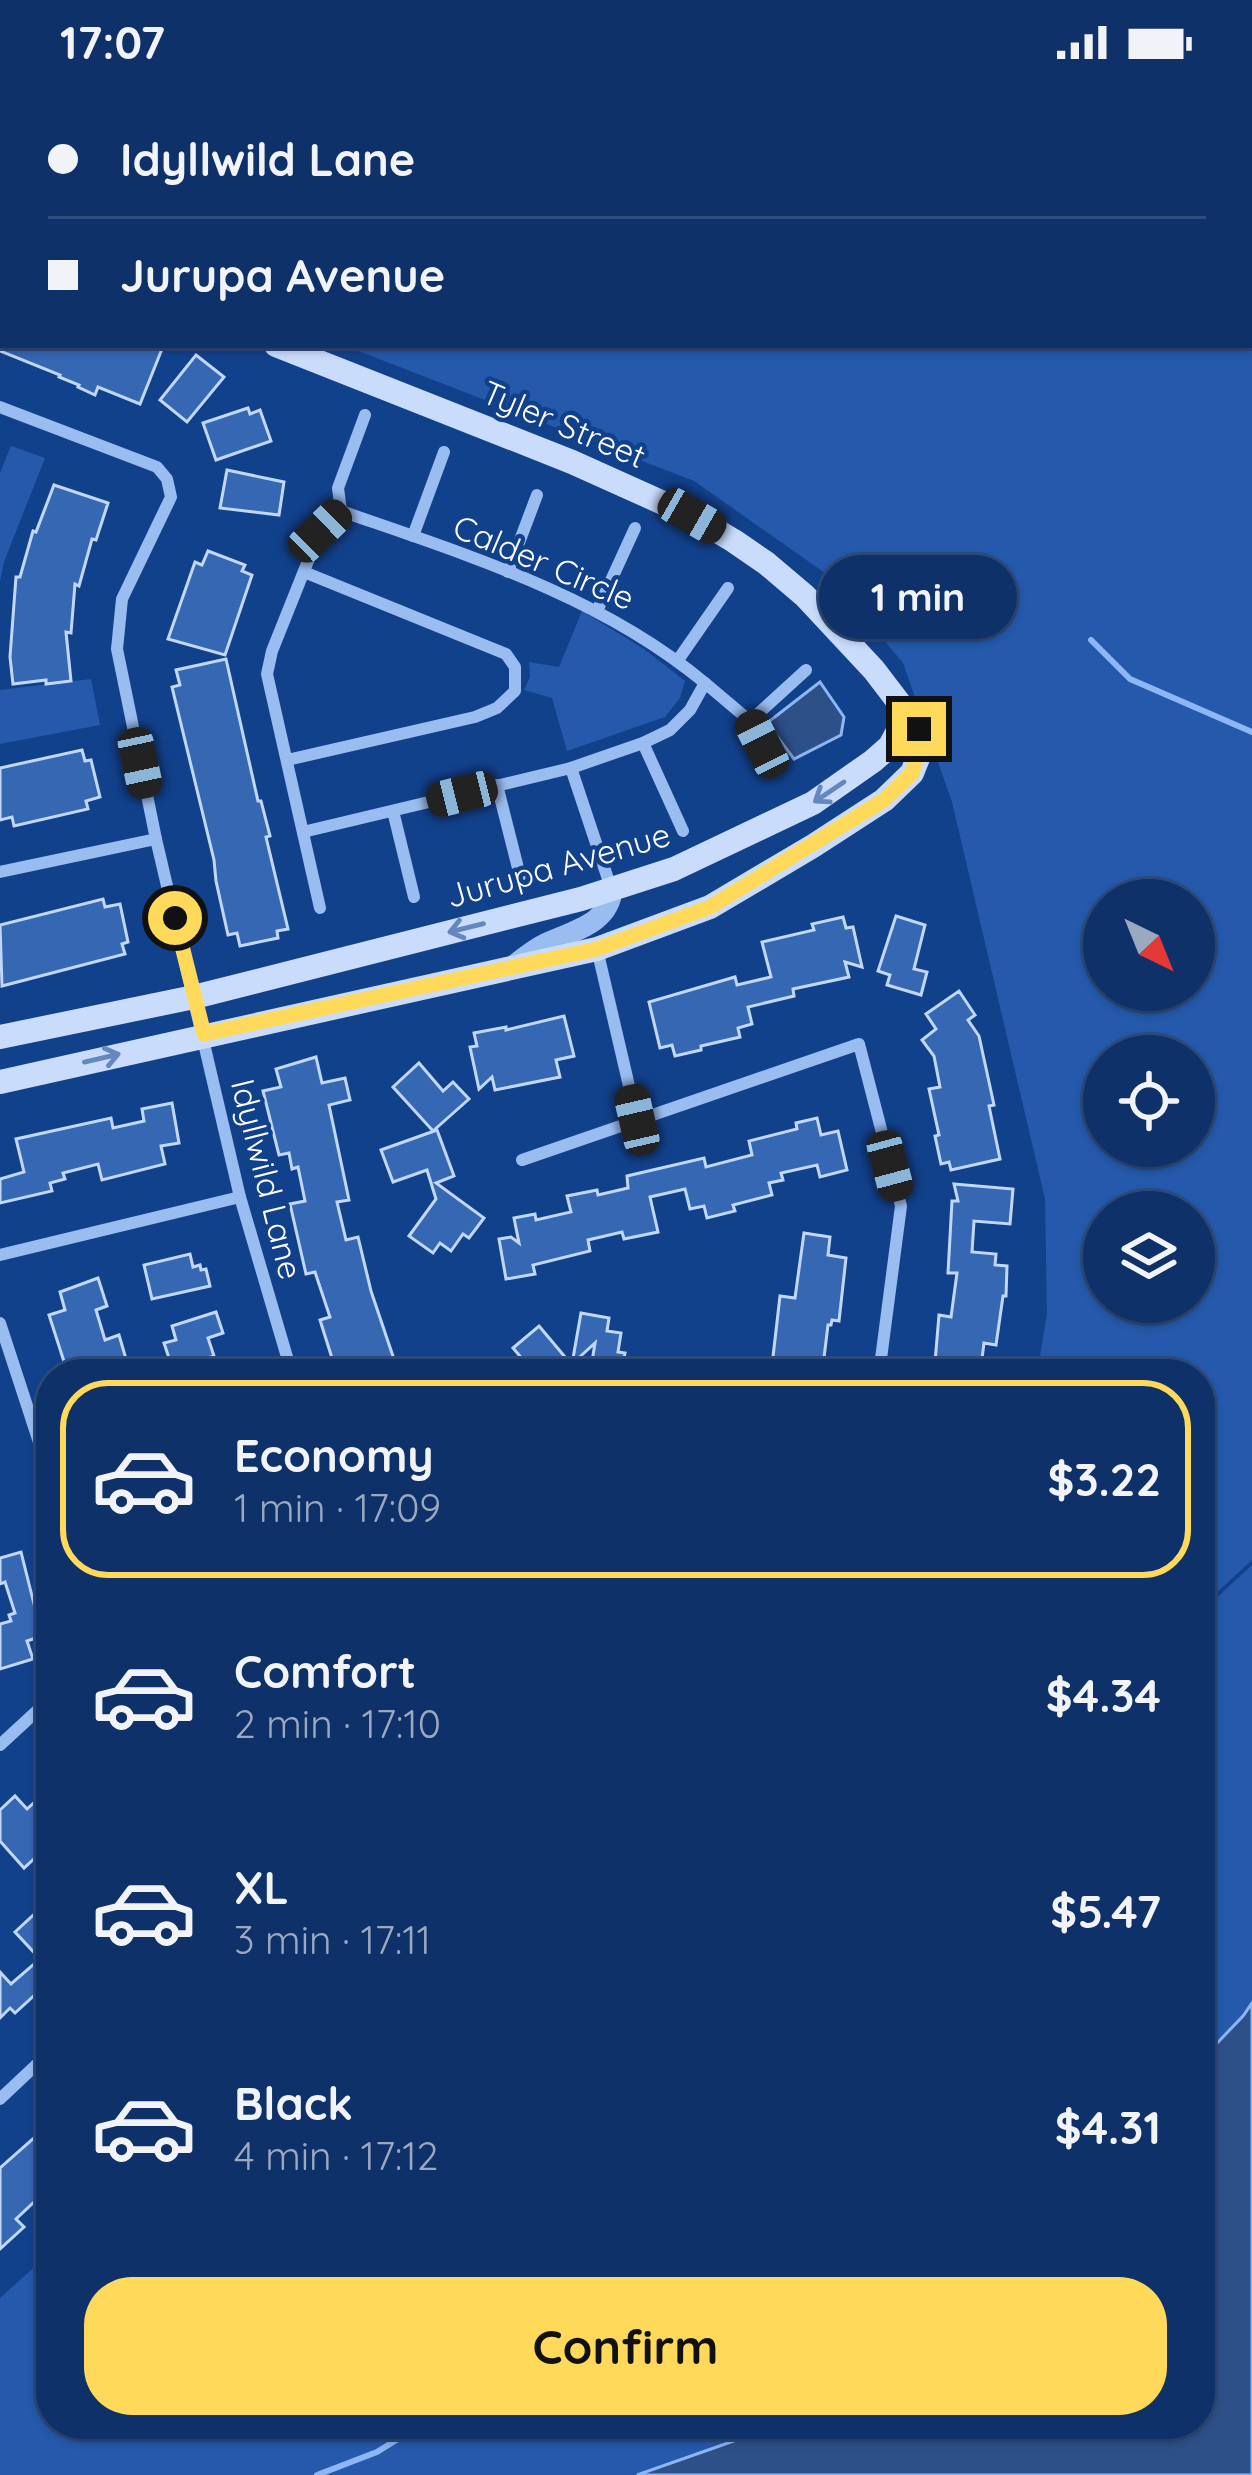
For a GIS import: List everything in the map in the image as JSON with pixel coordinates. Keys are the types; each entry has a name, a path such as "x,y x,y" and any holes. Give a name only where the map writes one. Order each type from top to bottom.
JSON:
{"main road":[{"name":"Tyler Street","path":"284,348 530,444 706,524 806,596 902,707"},
{"name":"Jurupa Avenue","path":"0,1037 194,997 612,890 674,869 813,803 874,761 898,731 902,707"},
{"path":"0,1082 597,949 710,907 884,800 912,773 919,729 902,707"}],"street":[{"name":"Idyllwild Lane","path":"0,407 157,467 167,479 171,496 122,599 118,649 156,839 240,1197 288,1359"},
{"path":"320,908 267,674 320,531 341,511 338,488 365,415"},
{"path":"413,536 444,452"},
{"path":"508,572 537,495"},
{"name":"Calder Circle","path":"341,511 597,610 678,660 750,721"},
{"path":"597,610 634,528"},
{"path":"287,760 475,717 497,708 514,691 515,667 506,654 304,572"},
{"path":"678,660 728,588"},
{"path":"774,766 750,721 806,670"},
{"path":"303,832 571,767 643,743 670,730 690,710 705,683"},
{"path":"643,743 683,831"},
{"path":"511,968 540,946 597,920 611,903 612,890 571,767"},
{"path":"497,785 520,876"},
{"path":"393,811 414,897"},
{"path":"0,872 156,839"},
{"path":"597,949 637,1120"},
{"path":"522,1160 859,1044 901,1206 881,1359"},
{"path":"0,1255 240,1197"},
{"path":"0,1323 36,1433"},
{"path":"0,1745 36,1712"},
{"path":"0,2099 36,2065"}],"shaded area":[{"path":"351,348 1252,348 1252,1560 1215,1594 1215,1359 1040,1359 1047,1314 1045,1199 952,802 903,663 832,578 694,481"},
{"path":"11,446 45,458 0,582 0,473"},
{"path":"582,611 685,681 680,698 665,717 567,751 552,698 524,690 530,677 529,662 559,667"},
{"path":"91,679 100,725 0,744 0,690"},
{"path":"820,682 844,717 841,735 794,759 767,723"},
{"path":"1252,1565 1252,2475 0,2475 0,2298 36,2266 36,2439 1215,2439 1215,1599"},
{"path":"1252,2003 1252,2475 637,2475 739,2439 1215,2439 1215,2045"}],"building":[{"path":"162,349 140,404 98,387 95,395 0,351"},
{"path":"196,355 224,377 187,422 160,400"},
{"path":"248,408 250,414 260,410 271,441 216,460 203,423"},
{"path":"227,470 284,482 279,515 220,508"},
{"path":"54,485 108,503 79,586 75,584 71,633 66,632 71,681 13,684 10,657 16,577 20,577 33,531"},
{"path":"208,551 245,565 242,571 252,575 225,655 168,639 195,562 202,565"},
{"path":"226,659 288,929 277,931 278,938 240,946 237,933 228,935 172,687 180,685 176,670"},
{"path":"82,750 85,761 91,760 100,797 86,801 88,809 14,826 12,817 0,820 0,768"},
{"path":"103,899 105,907 120,904 128,942 122,944 125,954 2,986 0,925"},
{"path":"896,916 925,925 914,969 927,972 921,995 887,985 890,975 878,971"},
{"path":"843,917 846,928 853,927 862,967 845,962 849,977 793,989 794,996 748,1007 752,1024 738,1028 740,1037 675,1056 672,1045 660,1048 649,1002 735,977 737,985 771,977 762,942 814,930 812,924"},
{"path":"959,991 975,1015 968,1020 979,1036 1000,1159 951,1170 949,1162 941,1164 929,1089 940,1087 934,1056 922,1040 936,1029 926,1014"},
{"path":"564,1016 574,1056 556,1060 560,1077 495,1090 492,1077 479,1089 470,1047 477,1046 474,1033"},
{"path":"316,1057 322,1083 345,1078 350,1100 329,1105 349,1200 337,1202 346,1240 358,1237 394,1359 332,1359 320,1320 330,1317 315,1272 306,1274 290,1204 305,1201 298,1167 292,1169 289,1153 279,1155 263,1091 281,1087 276,1069"},
{"path":"419,1063 443,1091 453,1082 469,1099 433,1131 393,1087"},
{"path":"172,1103 179,1143 161,1146 165,1164 102,1180 98,1164 63,1173 65,1179 50,1183 52,1191 0,1203 0,1179 24,1172 16,1139 111,1118 113,1128 144,1121 142,1109"},
{"path":"817,1118 821,1135 838,1131 847,1170 820,1177 817,1165 781,1173 783,1180 769,1183 772,1195 707,1218 704,1206 690,1209 685,1189 650,1197 658,1232 624,1239 622,1232 588,1240 590,1251 533,1265 535,1274 506,1279 499,1239 511,1237 519,1243 514,1218 535,1214 536,1220 571,1212 567,1196 628,1188 627,1176 704,1158 706,1167 752,1155 749,1141 797,1129 796,1123"},
{"path":"437,1130 454,1176 436,1183 484,1218 451,1251 440,1243 433,1253 409,1236 436,1199 427,1170 393,1182 381,1150"},
{"path":"954,1184 1013,1189 1010,1224 974,1221 972,1252 996,1254 995,1265 1007,1266 996,1345 984,1343 982,1359 935,1359 939,1315 951,1317 957,1273 948,1273 952,1201 958,1201"},
{"path":"804,1233 830,1237 828,1255 846,1258 839,1321 828,1325 824,1359 773,1359 780,1296 795,1298"},
{"path":"190,1254 193,1267 206,1269 210,1286 152,1299 144,1265"},
{"path":"98,1278 107,1306 96,1310 105,1340 119,1335 126,1359 63,1359 49,1315 65,1310 60,1292"},
{"path":"216,1312 223,1333 208,1338 214,1356 169,1359 164,1343 176,1340 172,1326"},
{"path":"581,1313 609,1318 607,1331 621,1333 618,1352 625,1353 624,1359 592,1359 595,1343 573,1359"},
{"path":"539,1326 567,1359 522,1359 513,1348"},
{"path":"21,1552 36,1612 36,1638 27,1641 33,1659 0,1669 0,1624 11,1621 9,1615 15,1613 5,1582 0,1584 0,1558"},
{"path":"15,1796 27,1809 36,1801 36,1857 24,1868 0,1841 0,1810"},
{"path":"36,1913 36,1955 15,1932"},
{"path":"36,1962 36,1994 15,2013 10,2008 0,2018 0,1972 11,1984"},
{"path":"34,2138 36,2200 16,2219 24,2227 0,2249 0,2168"}],"waterway":[{"path":"1091,640 1130,679 1252,732"},
{"path":"317,2475 398,2439"}],"route":[{"path":"175,918 204,1034 597,949 710,907 884,800 912,773 919,729"}]}
